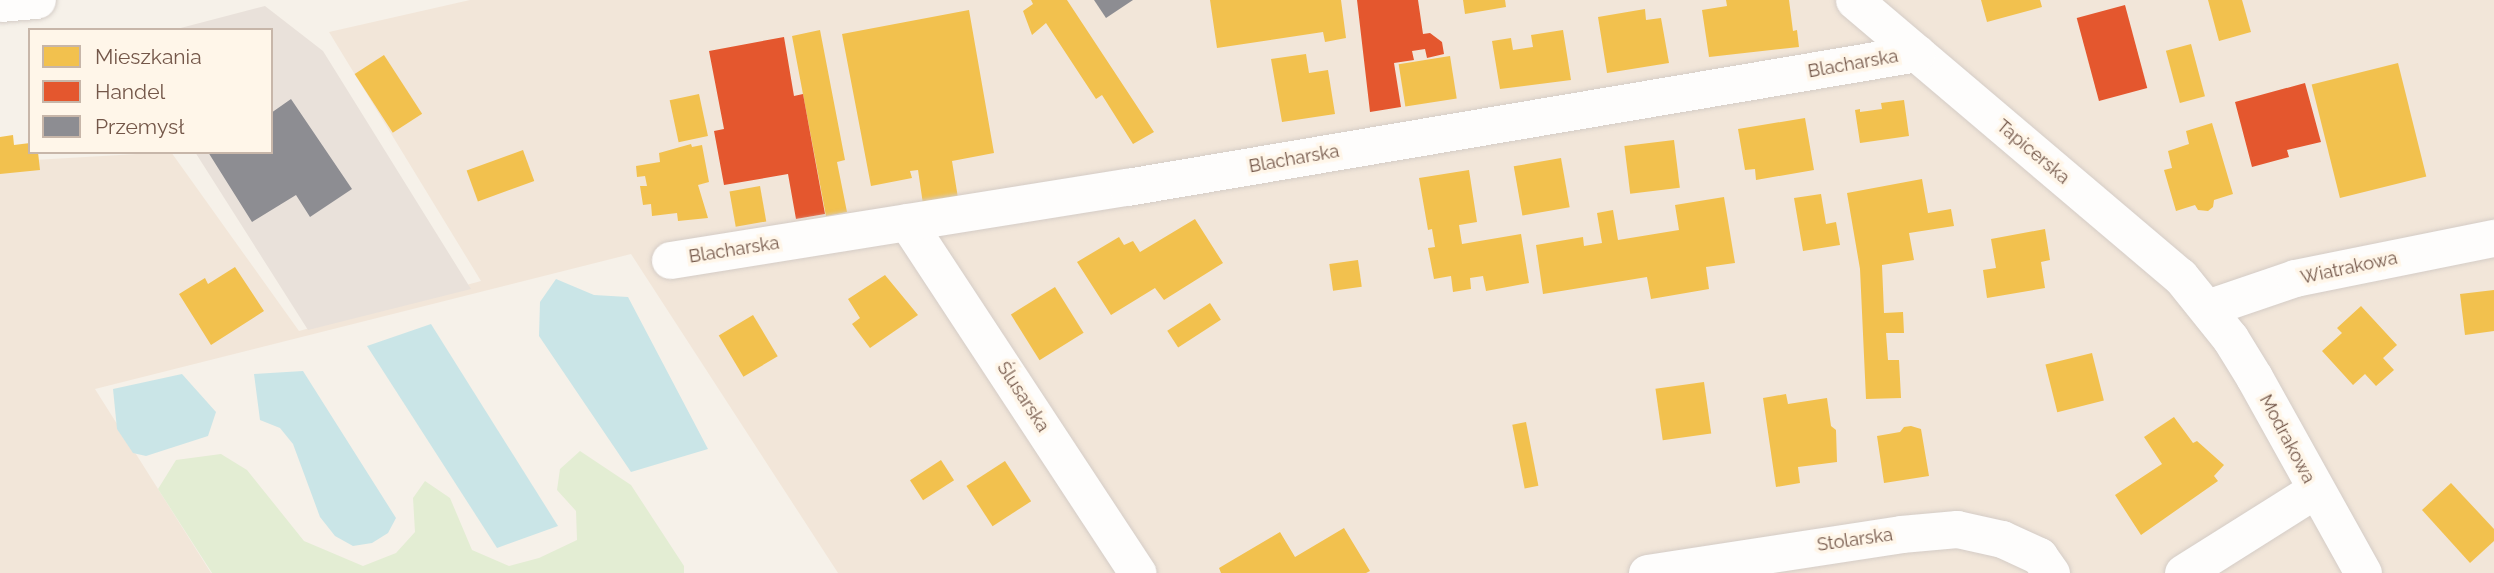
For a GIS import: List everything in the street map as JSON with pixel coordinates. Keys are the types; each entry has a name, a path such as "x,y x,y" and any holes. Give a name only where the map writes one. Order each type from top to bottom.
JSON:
{"street":[{"path":"0,3 37,0"},
{"name":"Tapicerska","path":"1854,0 2180,276 2207,309"},
{"name":"Blacharska","path":"670,260 1917,53"},
{"name":"Ślusarska","path":"907,222 1138,573"},
{"name":"Wiatrakowa","path":"2207,309 2295,278 2494,238"},
{"name":"Modrakowa","path":"2207,309 2254,377 2362,573"},
{"path":"2183,573 2315,490"},
{"name":"Stolarska","path":"1647,573 1900,534 1957,529 2002,539 2039,556 2051,573"}],"shaded area":[{"path":"470,0 2494,0 2494,573 838,573 631,254 95,389 211,573 0,573 0,162 172,154 299,331 481,281 329,32"},
{"path":"265,6 323,51 471,289 308,330 196,154 273,154 273,28 181,28"}],"green space":[{"path":"580,451 631,485 684,566 684,573 212,573 158,489 176,460 221,454 247,470 304,541 363,566 396,553 415,532 413,498 425,481 450,498 472,550 509,566 539,558 577,540 576,511 557,490 560,469"}],"water":[{"path":"556,279 594,295 628,297 708,449 631,472 539,336 540,302"},
{"path":"431,324 558,526 497,548 367,346"},
{"path":"303,371 396,518 388,533 372,543 353,546 335,536 320,517 293,444 280,428 260,420 254,374"},
{"path":"182,374 216,412 208,436 146,456 133,453 117,429 113,389"}],"building: Mieszkania":[{"path":"1031,0 1067,0 1154,132 1133,144 1102,95 1096,99 1046,23 1032,35 1023,11 1033,4"},
{"path":"1210,0 1341,0 1346,38 1325,42 1323,32 1217,48"},
{"path":"1463,0 1505,0 1506,7 1465,14"},
{"path":"1726,0 1789,0 1793,31 1797,30 1799,47 1709,57 1702,10 1727,6"},
{"path":"1981,0 2040,0 2042,7 1987,22"},
{"path":"2208,0 2242,0 2251,32 2219,41"},
{"path":"1645,9 1646,20 1661,18 1669,63 1607,73 1598,17"},
{"path":"969,10 994,153 952,161 958,198 923,204 918,170 910,171 912,178 871,186 842,34"},
{"path":"820,30 845,160 837,162 847,212 826,216 792,36"},
{"path":"1563,30 1571,80 1500,89 1492,41 1511,38 1513,50 1533,47 1531,35"},
{"path":"2191,44 2205,96 2180,103 2166,51"},
{"path":"1306,54 1309,73 1328,70 1335,114 1282,122 1271,59"},
{"path":"384,55 422,114 393,133 355,74"},
{"path":"1450,56 1457,98 1405,107 1399,64"},
{"path":"2398,63 2426,177 2340,198 2312,85"},
{"path":"699,94 708,136 679,142 670,100"},
{"path":"1904,100 1909,136 1860,143 1855,110 1860,109 1860,112 1882,109 1881,103"},
{"path":"1805,118 1814,170 1756,180 1755,169 1745,170 1738,129"},
{"path":"2212,123 2233,194 2214,200 2213,207 2208,211 2198,210 2195,205 2176,211 2164,170 2172,168 2168,151 2189,144 2186,131"},
{"path":"13,135 14,145 28,143 28,154 38,154 40,170 0,174 0,137"},
{"path":"1674,140 1680,188 1630,194 1624,146"},
{"path":"691,144 692,147 702,145 709,182 698,185 708,218 678,221 677,213 652,216 651,204 643,205 640,186 647,186 645,176 637,177 636,166 660,162 659,153"},
{"path":"523,150 534,181 478,202 467,171"},
{"path":"1561,158 1570,207 1522,216 1514,166"},
{"path":"1469,170 1477,222 1459,225 1462,244 1521,234 1529,283 1486,291 1483,276 1470,278 1471,289 1453,292 1451,276 1434,279 1428,248 1435,247 1432,229 1428,230 1419,178"},
{"path":"1922,179 1928,213 1951,209 1954,226 1909,233 1914,260 1882,265 1884,313 1903,312 1904,333 1886,333 1888,360 1899,360 1901,398 1866,399 1860,269 1847,193"},
{"path":"760,186 766,221 736,227 729,191"},
{"path":"1821,194 1826,224 1836,222 1840,245 1803,251 1794,198"},
{"path":"1724,197 1735,263 1706,267 1709,289 1651,299 1647,277 1543,294 1536,245 1583,237 1584,246 1602,243 1597,213 1613,210 1618,240 1679,230 1675,205"},
{"path":"1195,219 1223,263 1164,300 1155,288 1111,315 1077,262 1119,237 1124,245 1133,241 1140,252"},
{"path":"2045,229 2050,260 2041,262 2045,288 1987,298 1983,270 1996,268 1991,239"},
{"path":"1358,260 1362,287 1333,291 1329,264"},
{"path":"235,267 264,311 211,345 179,294 205,278 208,284"},
{"path":"885,275 918,315 870,348 852,324 860,318 848,299"},
{"path":"1055,287 1084,333 1040,360 1011,315"},
{"path":"2494,290 2494,331 2465,335 2460,294"},
{"path":"1210,303 1221,320 1178,348 1167,331"},
{"path":"2361,306 2397,345 2383,358 2394,370 2376,386 2365,374 2353,385 2322,351 2342,333 2337,328"},
{"path":"753,315 778,356 743,377 719,336"},
{"path":"2092,353 2104,401 2057,412 2045,365"},
{"path":"1704,382 1711,433 1663,440 1655,389"},
{"path":"1786,394 1788,404 1827,398 1831,426 1836,430 1837,462 1798,467 1800,483 1776,487 1763,398"},
{"path":"2174,417 2193,443 2197,441 2224,465 2214,476 2218,481 2141,535 2115,495 2162,464 2144,437"},
{"path":"1526,422 1538,486 1525,488 1512,425"},
{"path":"1904,427 1921,429 1929,476 1884,483 1877,436 1900,432"},
{"path":"941,460 954,480 923,500 910,480"},
{"path":"1005,461 1031,501 993,526 966,486"},
{"path":"2451,483 2494,529 2494,541 2470,563 2422,510"},
{"path":"1344,528 1370,571 1221,573 1219,568 1280,532 1295,557"}],"building: Handel":[{"path":"1357,0 1418,0 1423,34 1430,33 1442,42 1444,54 1427,58 1425,49 1412,51 1414,60 1394,63 1401,107 1370,112"},
{"path":"2125,5 2147,88 2099,101 2077,18"},
{"path":"784,37 794,96 803,94 825,214 796,219 788,174 724,185 714,131 724,129 709,51"},
{"path":"2305,83 2321,142 2287,150 2289,157 2252,167 2235,102"}],"building: Przemysł":[{"path":"1094,0 1133,0 1106,18"},
{"path":"291,99 352,189 310,217 296,195 252,222 209,154 273,154 273,112"}]}
